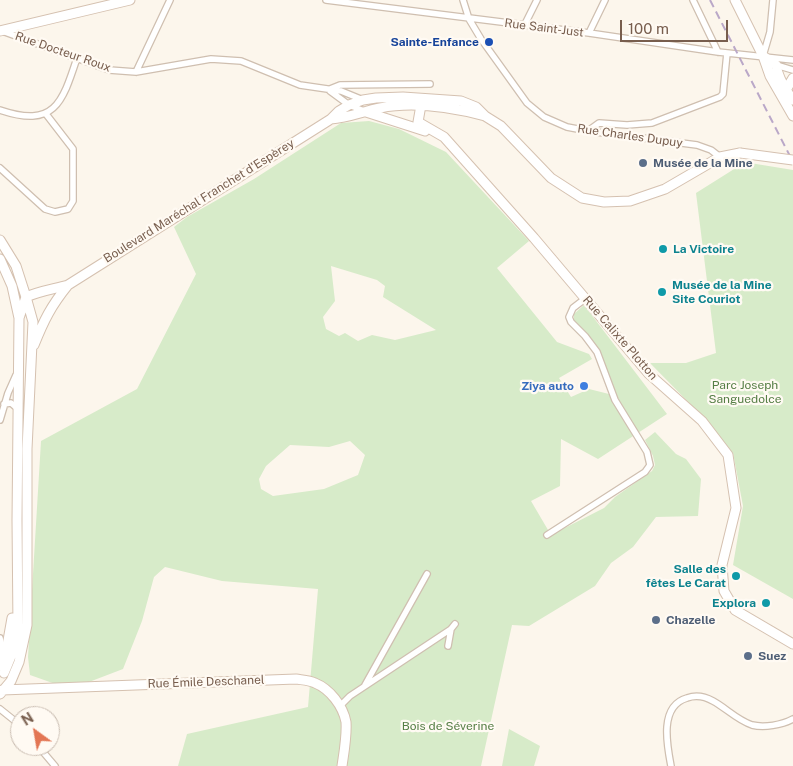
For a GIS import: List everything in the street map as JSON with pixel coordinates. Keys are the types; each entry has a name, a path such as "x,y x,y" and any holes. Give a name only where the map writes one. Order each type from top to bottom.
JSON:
{"main road":[{"path":"1,31 130,0"},
{"path":"735,0 763,56 770,76 793,116"},
{"path":"763,56 776,65 777,73 793,100"},
{"path":"786,90 793,78"},
{"path":"398,97 408,104 413,117 418,122"},
{"name":"Boulevard Maréchal Franchet d'Espèrey","path":"68,285 331,119 339,111 363,100 398,97 461,101 476,107 485,116 501,126 551,178 582,198 602,202 630,200 665,189 720,157 740,153 793,160"},
{"name":"Boulevard Maréchal Franchet d'Espèrey","path":"331,119 408,104 458,109 485,116"},
{"path":"418,122 421,105"},
{"path":"365,111 444,137"},
{"name":"Rue Calixte Plotton","path":"418,122 444,137 586,298 649,374 702,421 728,455 736,508 722,565 724,591 736,610 793,644"},
{"path":"0,240 9,253 21,280 33,322 27,449 27,625 19,662 11,680 1,691"},
{"path":"0,259 12,286 19,318 18,629"},
{"path":"21,280 36,292"},
{"path":"19,318 26,297 36,292 45,292 68,285"},
{"path":"31,354 44,318 68,285"},
{"path":"2,666 12,627 17,520"},
{"path":"2,666 14,649 18,629 27,539"},
{"name":"Rue Émile Deschanel","path":"1,691 296,679 315,682 329,692 340,706"},
{"path":"340,706 346,724 342,766"}],"street":[{"path":"136,72 170,0"},
{"name":"Rue Saint-Just","path":"326,0 718,52 793,60"},
{"name":"Rue Charles Dupuy","path":"463,0 469,19 481,40 527,103 544,117 567,127 588,131 697,145 711,150 720,157"},
{"path":"524,26 537,0"},
{"path":"588,34 605,0"},
{"path":"693,0 718,52"},
{"path":"763,56 770,32 773,0"},
{"name":"Rue Docteur Roux","path":"1,31 109,70 136,72 211,59 241,61 300,85 341,91 363,100"},
{"path":"588,131 599,123 627,125 652,123 720,97 723,94 727,53"},
{"path":"0,110 14,115 33,116 46,114 60,102 66,91 77,58"},
{"path":"776,65 793,70"},
{"path":"328,89 340,84 430,84"},
{"name":"Rue Docteur Roux","path":"328,89 349,105 365,111"},
{"path":"0,168 46,209 56,212 68,208 74,201 73,149 46,114"},
{"path":"547,535 644,472 650,465 647,452 615,400 597,352 571,322 569,316 573,308 586,298"},
{"path":"0,420 4,404 18,372"},
{"path":"4,404 11,403 18,409"},
{"path":"363,688 427,574"},
{"path":"340,706 350,696 453,626 448,646"},
{"path":"0,638 2,666"},
{"path":"671,766 667,745 668,718 672,709 683,699 696,696 712,700 752,724 760,726 772,725 793,719"},
{"path":"0,709 10,717"},
{"path":"46,756 55,766"}],"green space":[{"name":"Bois de Séverine","path":"369,121 399,129 446,152 529,241 497,268 557,342 589,354 592,359 559,378 571,397 589,389 609,394 615,391 599,350 587,333 574,320 574,314 584,305 667,414 598,459 561,439 560,486 531,501 551,535 604,508 615,497 652,471 655,465 653,456 645,440 655,432 676,454 686,459 701,479 698,516 656,517 633,547 611,563 595,586 529,626 512,625 481,766 178,766 187,734 308,707 318,589 222,581 165,567 154,577 142,621 123,669 89,682 61,686 30,675 28,657 41,441 137,389 196,274 174,227 187,217 254,179 341,123","holes":["331,266 377,280 385,286 383,297 436,330 395,340 372,335 358,341 345,333 339,336 326,329 323,317 335,301","350,441 365,455 358,475 324,489 273,496 261,489 259,479 266,466 290,445 329,447"]},
{"name":"Parc Joseph Sanguedolce","path":"744,162 793,170 793,599 733,565 743,506 733,453 704,418 650,363 686,363 716,353 696,193"},
{"path":"509,729 540,746 534,766 502,766"}],"railway":[{"path":"710,0 793,162"}],"place":[{"name":"Sainte-Enfance","path":"489,42"},
{"name":"Musée de la Mine","path":"643,163"},
{"name":"La Victoire","path":"663,249"},
{"name":"Musée de la Mine Site Couriot","path":"662,292"},
{"name":"Ziya auto","path":"584,386"},
{"name":"Salle des fêtes Le Carat","path":"736,576"},
{"name":"Explora","path":"766,603"},
{"name":"Chazelle","path":"656,620"},
{"name":"Suez","path":"748,656"}]}
